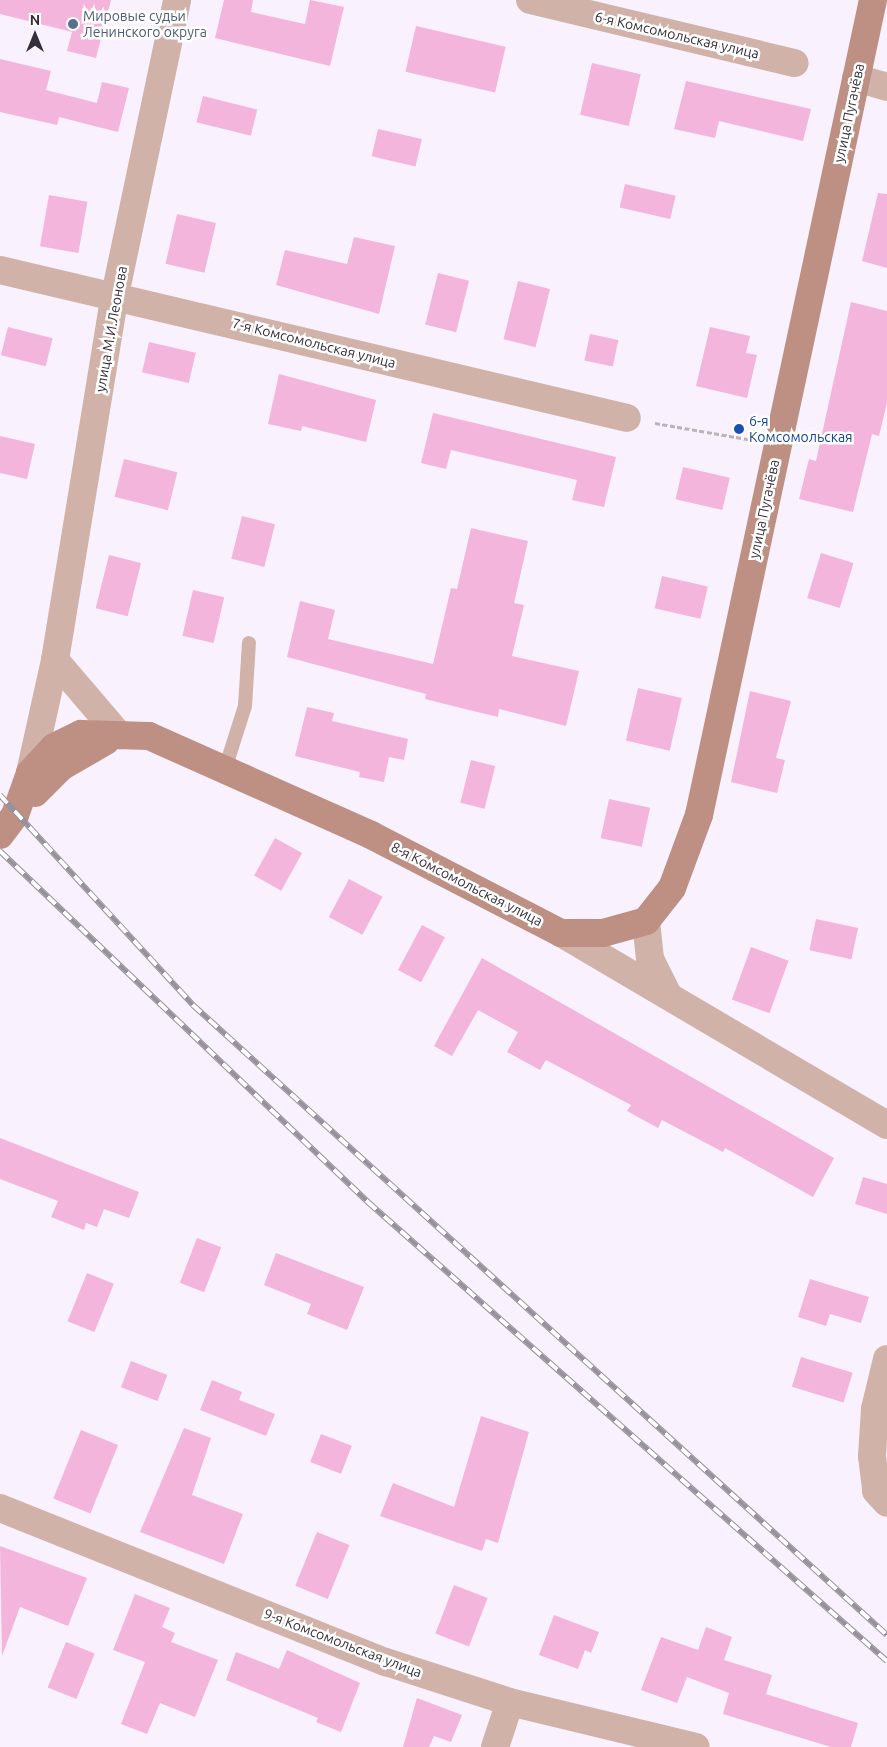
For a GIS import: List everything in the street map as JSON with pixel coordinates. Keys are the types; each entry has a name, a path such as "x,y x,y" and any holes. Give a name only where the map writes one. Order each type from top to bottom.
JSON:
{"main road":[{"name":"улица Пугачёва","path":"646,922 672,888 699,815 873,0"},
{"name":"8-я Комсомольская улица","path":"30,773 54,747 81,734 150,736 371,835 561,933"},
{"path":"7,825 61,767 119,735"},
{"name":"улица М.И.Леонова","path":"7,825 30,773"},
{"path":"561,933 604,933 646,922"}],"street":[{"name":"улица М.И.Леонова","path":"30,773 55,660 115,295 177,0"},
{"name":"6-я Комсомольская улица","path":"530,0 795,63"},
{"path":"856,78 887,87"},
{"name":"7-я Комсомольская улица","path":"0,270 115,295 627,418"},
{"path":"55,660 119,735"},
{"path":"646,922 650,960 668,995"},
{"name":"8-я Комсомольская улица","path":"561,933 887,1125"},
{"path":"882,1497 872,1456 875,1418 887,1359"},
{"name":"9-я Комсомольская улица","path":"0,1508 386,1662 510,1702 696,1747"},
{"path":"495,1747 510,1702"}],"lane":[{"path":"225,769 245,706 249,643"}],"path":[{"path":"627,418 753,440"}],"building":[{"name":"Мировые судьи Ленинского округа","path":"0,0 111,0 96,58 67,51 72,32 0,14"},
{"path":"224,0 253,0 251,12 305,24 310,0 344,7 330,66 215,38"},
{"path":"416,26 506,47 495,92 405,72"},
{"path":"0,59 51,71 46,90 97,103 102,82 129,88 118,132 59,117 57,125 0,112"},
{"path":"592,63 641,74 629,126 580,115"},
{"path":"686,81 811,109 803,141 719,121 715,138 674,129"},
{"path":"203,96 257,110 251,136 196,122"},
{"path":"378,129 422,139 416,166 372,156"},
{"path":"625,184 676,196 670,219 620,207"},
{"path":"878,193 887,194 887,268 862,261"},
{"path":"49,195 87,202 78,253 40,246"},
{"path":"177,214 216,223 205,273 166,264"},
{"path":"354,237 395,246 379,314 276,285 285,250 347,264"},
{"path":"438,273 469,281 456,332 425,324"},
{"path":"518,281 550,289 536,347 503,339"},
{"path":"851,302 887,311 887,403 879,436 872,434 853,512 799,499 809,459 816,461"},
{"path":"8,327 53,338 46,366 1,355"},
{"path":"710,327 750,336 746,353 757,355 747,398 696,386"},
{"path":"590,334 618,340 613,366 584,360"},
{"path":"149,342 196,353 189,383 142,372"},
{"path":"279,374 376,400 366,442 302,426 301,431 268,424"},
{"path":"433,413 616,457 604,507 572,500 577,480 451,450 446,469 421,463"},
{"path":"0,436 35,444 27,479 0,473"},
{"path":"124,459 177,472 168,510 115,497"},
{"path":"683,467 730,478 722,510 676,499"},
{"path":"242,516 275,524 264,567 231,559"},
{"path":"471,528 528,541 514,603 524,605 512,656 579,671 566,726 499,709 498,717 465,709 425,699 426,694 287,657 300,601 335,610 328,639 433,664 451,588 457,589"},
{"path":"821,553 854,563 840,608 807,598"},
{"path":"109,555 141,563 128,616 96,608"},
{"path":"662,576 708,587 700,619 655,608"},
{"path":"193,590 224,597 214,643 182,636"},
{"path":"638,688 682,698 670,751 626,741"},
{"path":"750,691 791,701 776,758 785,760 777,793 731,782"},
{"path":"307,707 334,713 332,721 408,739 404,760 389,757 384,782 359,777 360,772 295,756"},
{"path":"471,760 495,766 485,809 460,803"},
{"path":"609,799 650,808 642,847 601,838"},
{"path":"275,838 302,853 281,891 254,876"},
{"path":"349,879 383,897 362,935 329,917"},
{"path":"816,919 858,928 851,959 809,950"},
{"path":"422,925 445,937 421,982 398,970"},
{"path":"751,947 789,961 769,1013 732,1000"},
{"path":"482,958 834,1158 813,1197 725,1148 723,1152 662,1120 658,1128 627,1111 631,1105 546,1060 540,1070 507,1052 518,1032 478,1010 452,1056 434,1046"},
{"path":"0,1138 139,1192 129,1218 104,1209 97,1227 86,1223 84,1230 51,1217 58,1201 0,1179"},
{"path":"863,1177 887,1184 887,1214 855,1204"},
{"path":"197,1238 221,1247 204,1292 180,1283"},
{"path":"276,1253 364,1287 347,1330 307,1314 311,1304 264,1285"},
{"path":"87,1273 114,1284 94,1332 68,1321"},
{"path":"810,1279 869,1297 861,1323 830,1314 826,1326 798,1317"},
{"path":"801,1357 853,1373 844,1402 792,1387"},
{"path":"131,1361 167,1375 157,1401 121,1387"},
{"path":"212,1380 242,1392 239,1400 275,1414 266,1436 200,1410"},
{"path":"481,1416 529,1432 498,1543 486,1539 482,1551 380,1516 393,1483 454,1507"},
{"path":"184,1428 211,1438 192,1495 243,1514 224,1564 140,1532"},
{"path":"81,1430 118,1445 90,1514 53,1499"},
{"path":"321,1434 352,1446 341,1474 310,1462"},
{"path":"317,1532 349,1545 328,1599 295,1586"},
{"path":"0,1546 87,1578 68,1626 20,1607 2,1656"},
{"path":"454,1585 488,1598 469,1646 435,1634"},
{"path":"135,1594 170,1608 162,1627 175,1633 171,1642 218,1660 195,1717 160,1703 147,1734 121,1724 145,1662 113,1650"},
{"path":"554,1615 599,1632 591,1653 585,1650 578,1669 539,1655"},
{"path":"706,1627 732,1637 724,1660 772,1675 766,1694 858,1723 851,1747 831,1747 723,1714 729,1693 687,1677 677,1703 641,1690 661,1637 698,1650"},
{"path":"66,1642 95,1654 76,1699 48,1687"},
{"path":"287,1650 360,1683 341,1732 316,1722 318,1718 226,1680 236,1652 279,1669"},
{"path":"417,1698 462,1715 451,1742 434,1736 429,1747 403,1747"}],"railway":[{"path":"0,795 193,1005 887,1635"},
{"path":"0,851 368,1202 887,1661"}],"place":[{"name":"Мировые судьи Ленинского округа","path":"73,24"},
{"name":"6-я Комсомольская","path":"739,429"}]}
